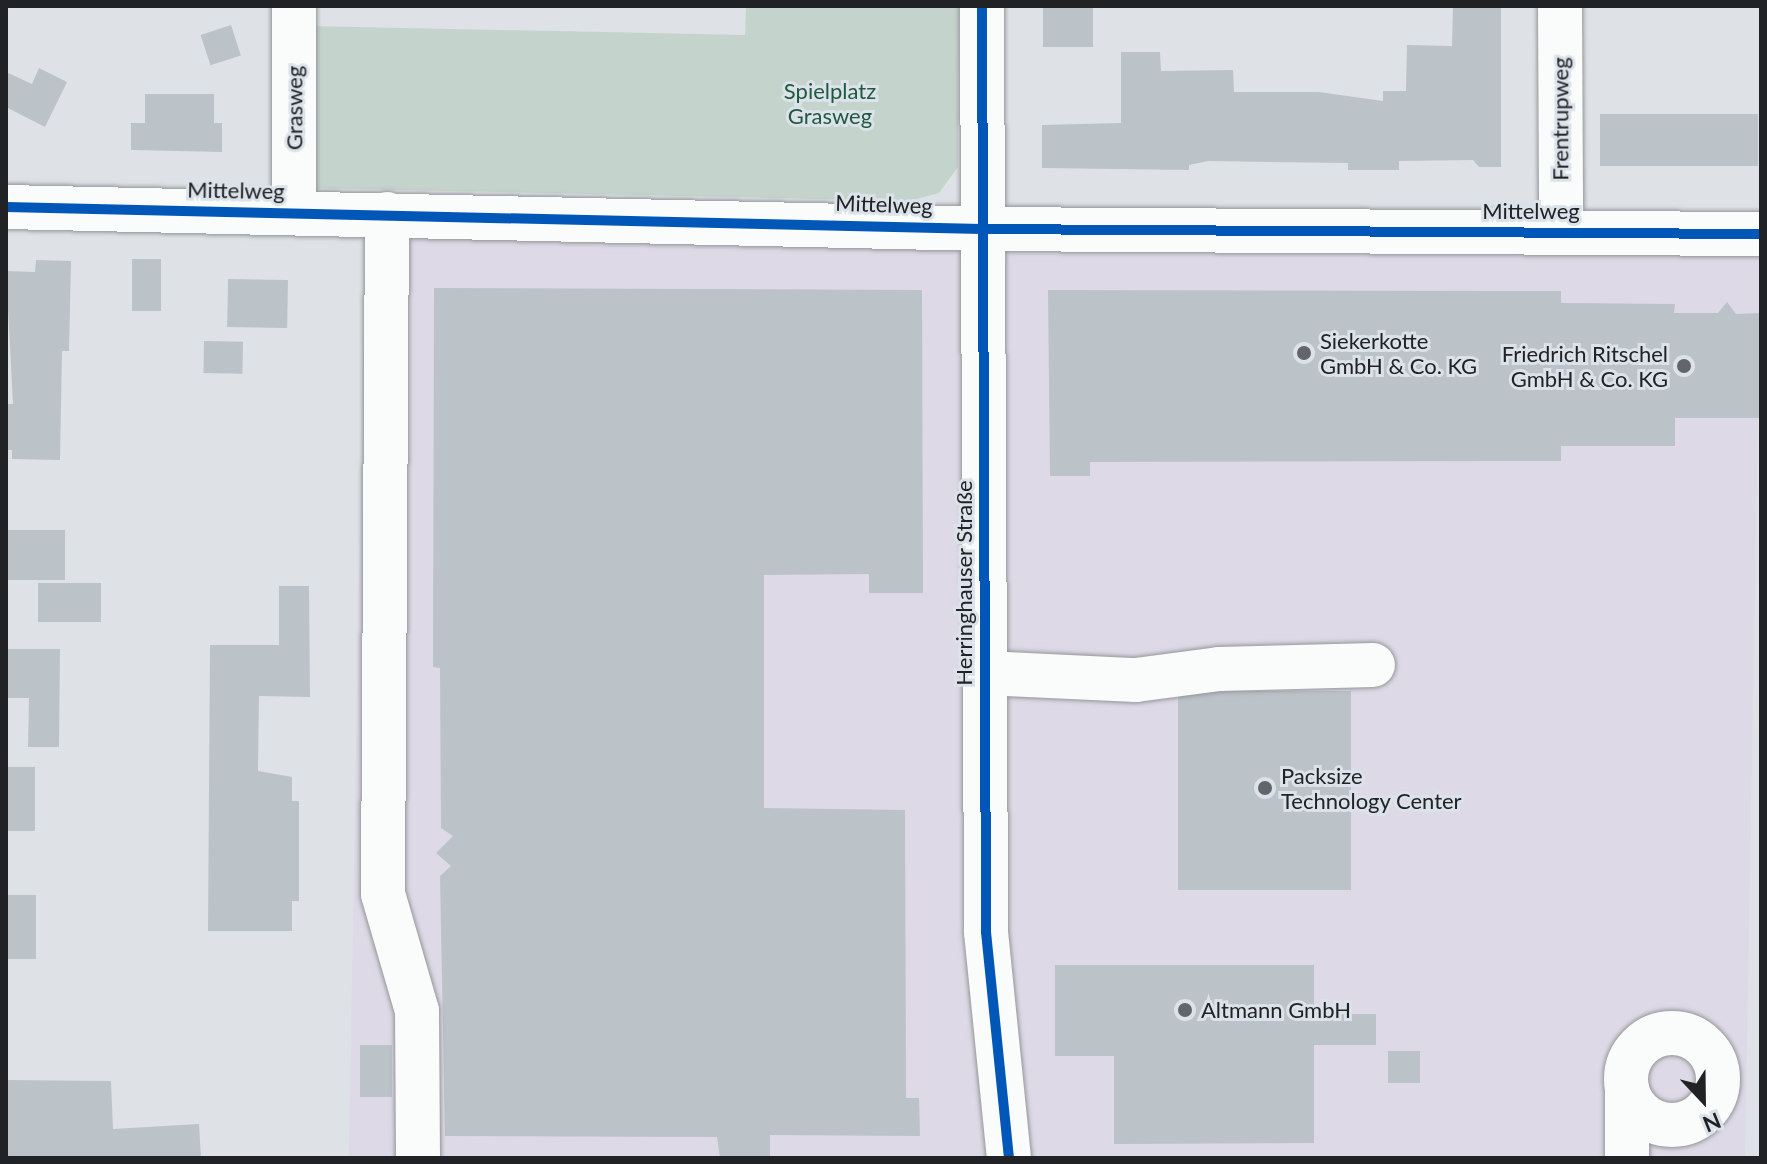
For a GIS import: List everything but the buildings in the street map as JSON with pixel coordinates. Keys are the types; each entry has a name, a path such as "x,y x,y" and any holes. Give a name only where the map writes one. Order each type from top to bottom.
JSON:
{"street":[{"name":"Grasweg","path":"294,6 294,211"},
{"name":"Herringhauser Straße","path":"982,6 986,932 1009,1158"},
{"name":"Frentrupweg","path":"1560,6 1561,231"},
{"name":"Mittelweg","path":"6,207 294,211 982,229 1761,234"},
{"path":"387,214 383,894 417,1011 418,1158"},
{"path":"985,673 1136,680 1219,669 1373,665"},
{"path":"1627,1089 1627,1158"}],"shaded area":[{"path":"365,232 1761,256 1745,1158 349,1158"}],"green space":[{"name":"Spielplatz Grasweg","path":"746,6 959,6 958,167 939,193 909,201 309,188 309,26 745,35"}],"cycle path":[{"path":"982,6 986,932 1009,1158"},
{"path":"6,207 982,229 1761,234"}],"place":[{"name":"Siekerkotte GmbH & Co. KG","path":"1304,353"},
{"name":"Friedrich Ritschel GmbH & Co. KG","path":"1684,366"},
{"name":"Packsize Technology Center","path":"1265,788"},
{"name":"Altmann GmbH","path":"1185,1010"}]}
